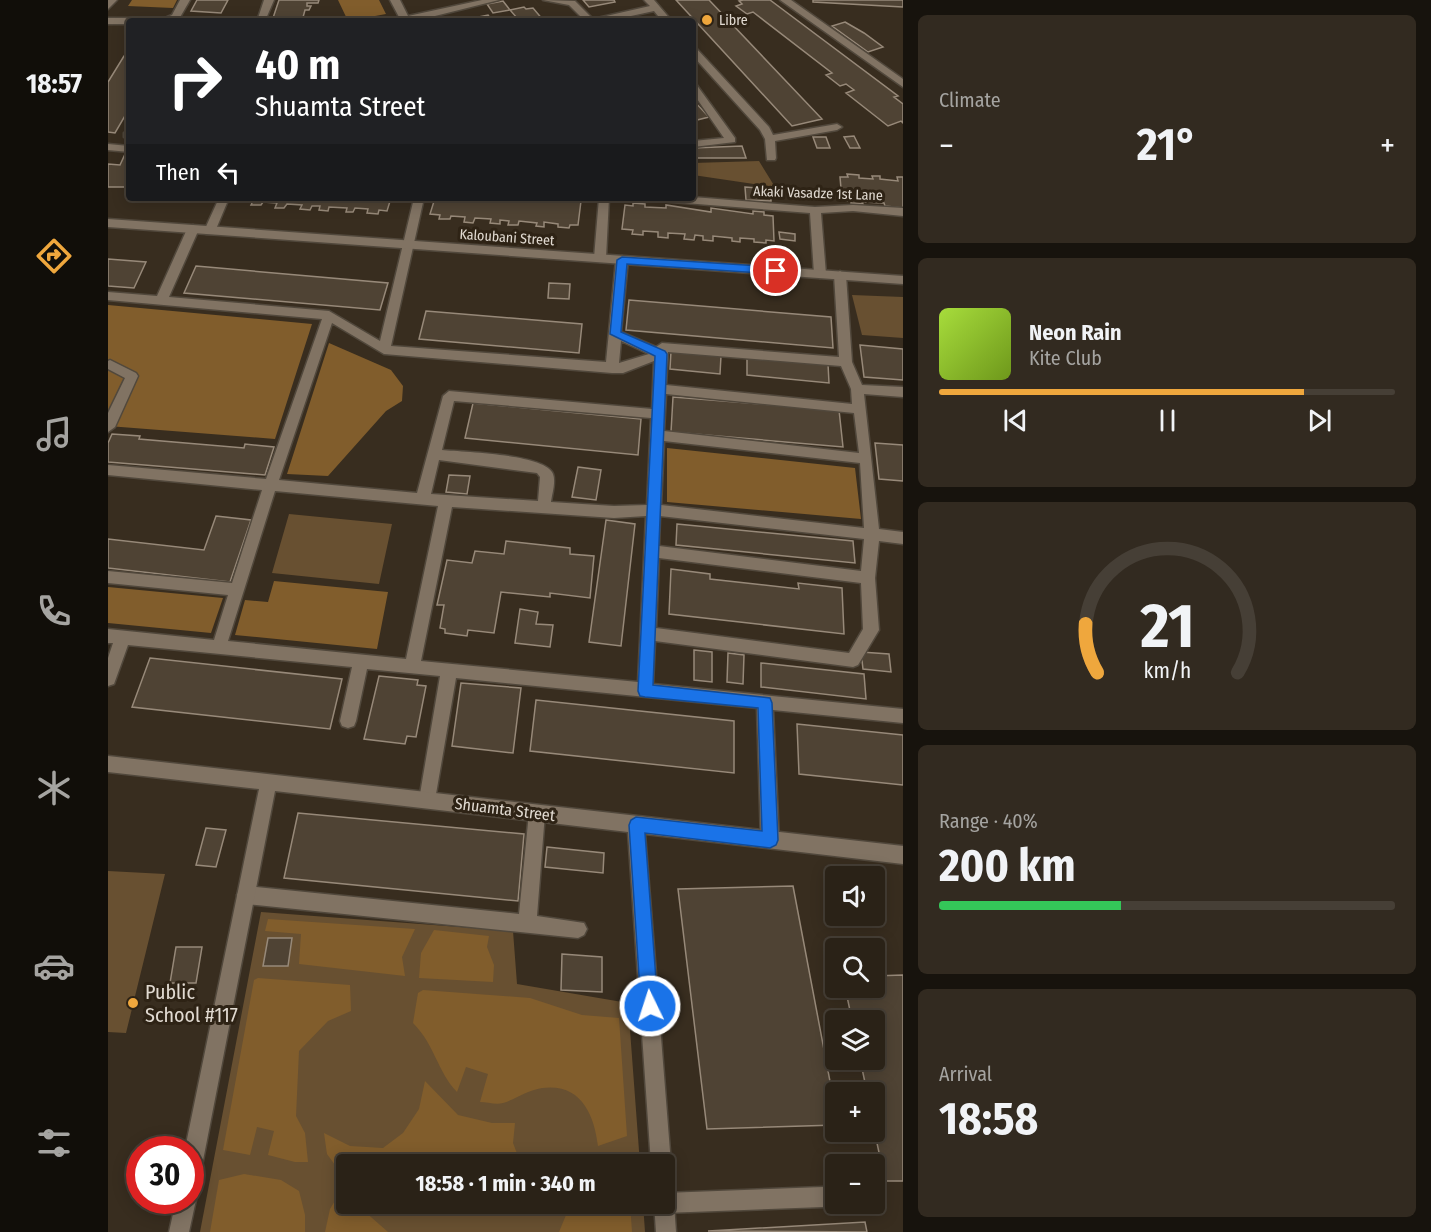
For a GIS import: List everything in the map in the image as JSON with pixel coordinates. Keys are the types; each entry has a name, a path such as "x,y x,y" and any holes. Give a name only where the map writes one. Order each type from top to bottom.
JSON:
{"street":[{"path":"108,6 112,0"},
{"path":"174,18 185,0"},
{"path":"262,18 269,0"},
{"path":"395,0 404,18"},
{"path":"423,18 494,0"},
{"path":"548,0 572,3 587,18"},
{"path":"786,0 903,84"},
{"path":"604,18 652,4 664,18"},
{"path":"108,21 126,21"},
{"path":"108,28 126,30"},
{"path":"696,60 703,82 731,140 696,144"},
{"path":"703,82 765,129 770,139 771,158"},
{"path":"770,139 837,127"},
{"path":"108,147 126,149"},
{"path":"210,231 223,201"},
{"path":"384,350 418,201"},
{"path":"600,258 604,201"},
{"name":"Akaki Vasadze 1st Lane","path":"696,201 815,210 853,208 903,212"},
{"path":"815,210 820,274"},
{"name":"Kaloubani Street","path":"108,223 903,280"},
{"path":"161,301 193,229"},
{"path":"612,368 622,260"},
{"path":"648,634 853,660 871,630 868,578 873,536 857,389 846,362 840,275"},
{"path":"108,296 329,315 384,350 623,369 661,354"},
{"path":"219,647 271,483 329,315"},
{"path":"615,334 661,354"},
{"path":"645,691 662,347 846,362"},
{"path":"108,427 132,376 110,365"},
{"path":"659,389 859,409"},
{"path":"857,389 903,392"},
{"path":"423,498 449,396 658,414"},
{"path":"657,435 866,459"},
{"path":"434,453 531,465 542,469 548,476 544,507"},
{"path":"108,470 271,483 446,501 614,512 654,510 903,538"},
{"path":"411,667 446,501"},
{"path":"652,551 868,578"},
{"path":"108,577 237,590"},
{"path":"108,679 116,637 903,716"},
{"path":"348,721 362,662"},
{"path":"427,800 449,671"},
{"path":"765,703 770,840"},
{"name":"Shuamta Street","path":"108,764 903,855"},
{"path":"198,1136 269,781"},
{"path":"528,924 537,813"},
{"path":"636,825 660,1154"},
{"path":"246,896 578,929"},
{"path":"675,1203 823,1197"},
{"path":"179,1232 183,1214"},
{"path":"665,1214 666,1232"}],"shaded area":[{"path":"132,0 177,0 173,8 128,6"},
{"path":"338,0 379,0 386,14 364,18 347,18"},
{"path":"759,161 775,187 696,175 696,163"},
{"path":"852,295 903,297 903,338 862,335"},
{"path":"108,305 312,324 275,439 108,426"},
{"path":"329,343 391,370 403,386 402,401 386,411 328,476 287,474"},
{"path":"667,448 855,468 861,519 667,502"},
{"path":"289,514 392,524 379,584 272,573"},
{"path":"274,581 388,592 377,649 235,635 245,600 268,602"},
{"path":"108,587 223,598 211,633 108,623"},
{"path":"108,871 165,874 126,1033 108,1032"},
{"path":"261,912 513,931 517,984 628,1003 639,1154 336,1154 336,1214 644,1214 645,1232 200,1232"},
{"path":"268,919 415,929 402,957 405,976 299,964 301,934 265,931"},
{"path":"434,930 489,936 487,947 494,965 493,982 419,978 421,953"},
{"path":"258,978 350,985 351,1011 328,1021 299,1051 296,1116 305,1133 308,1162 295,1162 268,1155 274,1131 257,1127 250,1155 223,1150 254,980"},
{"path":"423,990 530,998 582,1015 619,1018 627,1136 598,1146 589,1112 576,1096 567,1090 542,1088 503,1103 480,1102 488,1074 466,1067 457,1092 450,1084 426,1040 413,1023 418,993"},
{"path":"425,1081 458,1115 492,1123 515,1123 513,1143 517,1154 336,1154 336,1166 327,1154 324,1133 350,1146 383,1148 403,1133 419,1109"},
{"path":"244,1174 281,1180 299,1191 305,1215 305,1232 210,1232 219,1180"},
{"path":"336,1199 336,1214 368,1214 388,1232 325,1232 330,1209"},
{"path":"566,1214 595,1214 597,1216 598,1214 631,1214 632,1232 559,1232"}],"building":[{"path":"197,0 228,0 221,13 191,11"},
{"path":"279,0 319,0 318,3 307,3 307,6 311,6 309,10 305,10 303,18 273,18"},
{"path":"583,0 614,0 615,2 589,7"},
{"path":"676,0 709,0 822,119 792,126 696,22 696,18 693,18"},
{"path":"770,0 898,96 894,97 903,104 903,123 901,121 888,126 846,93 854,90 846,84 840,86 826,75 832,73 753,12 747,14 736,6 742,4 739,1"},
{"path":"813,0 903,0 903,7 813,2"},
{"path":"503,1 510,10 493,13 487,4"},
{"path":"533,8 541,18 517,18 510,10"},
{"path":"488,15 490,18 474,18"},
{"path":"845,22 883,47 868,52 832,26"},
{"path":"126,56 126,114 115,133 108,132 108,82"},
{"path":"696,103 709,117 696,120"},
{"path":"854,136 860,148 850,148 844,137"},
{"path":"813,137 826,137 830,148 817,148"},
{"path":"742,146 746,158 697,158 696,161 696,148"},
{"path":"126,152 126,187 108,187 108,164 120,165"},
{"path":"847,174 873,179 872,176 880,176 880,179 898,181 897,177 903,177 903,208 885,206 884,203 862,202 863,204 842,200 840,177 848,177"},
{"path":"745,187 771,189 771,201 746,200"},
{"path":"253,201 390,201 387,211 379,210 378,214 367,213 368,209 355,208 353,212 346,212 347,208 329,207 328,211 319,210 320,206 312,206 310,210 300,209 302,205 287,204 284,208 275,208 277,203 263,202 261,205 251,205"},
{"path":"434,201 581,201 578,225 570,225 569,228 544,222 544,227 536,226 537,223 519,221 518,225 508,225 509,221 500,220 500,224 490,223 491,219 475,218 473,223 464,222 465,217 451,216 450,219 439,219 440,215 430,214"},
{"path":"633,203 645,204 645,207 666,208 666,205 711,212 711,208 753,214 753,211 764,212 764,215 773,216 774,241 754,242 754,239 740,238 740,242 732,241 732,238 713,236 713,241 703,240 703,236 695,235 694,240 684,239 685,234 668,233 668,238 658,237 658,232 643,231 643,235 632,234 633,230 622,229 625,205 633,206"},
{"path":"779,232 795,234 795,241 780,239"},
{"path":"108,259 146,262 134,288 108,286"},
{"path":"196,266 388,283 380,310 184,293"},
{"path":"549,283 570,284 569,299 548,298"},
{"path":"629,300 831,317 833,348 626,330"},
{"path":"426,311 582,324 579,353 419,339"},
{"path":"860,345 903,349 903,380 864,377"},
{"path":"671,351 721,356 720,374 670,369"},
{"path":"747,357 828,364 829,383 747,375"},
{"path":"673,397 839,410 843,447 671,432"},
{"path":"473,403 641,419 638,455 465,438"},
{"path":"112,434 140,436 139,439 244,448 245,444 274,447 265,475 108,462 108,443"},
{"path":"875,443 903,445 903,481 879,479"},
{"path":"578,467 601,470 596,500 572,497"},
{"path":"449,475 470,476 467,494 446,492"},
{"path":"216,516 251,520 230,582 108,568 108,539 204,550"},
{"path":"606,520 635,524 621,646 589,642"},
{"path":"677,524 853,541 855,563 676,545"},
{"path":"506,541 570,548 570,554 594,556 590,598 550,593 550,597 501,592 494,633 468,630 467,636 445,633 445,629 440,628 444,605 437,605 447,560 472,563 475,551 504,554"},
{"path":"671,569 710,574 710,579 799,589 798,583 842,588 844,634 669,614"},
{"path":"520,609 538,612 536,624 553,625 550,647 515,643"},
{"path":"694,650 712,652 712,682 694,680"},
{"path":"861,652 889,654 891,672 863,669"},
{"path":"728,653 744,655 743,684 727,682"},
{"path":"150,658 342,679 330,729 132,707"},
{"path":"761,663 864,674 866,699 761,687"},
{"path":"379,676 418,680 417,685 426,686 416,737 407,736 405,744 364,739"},
{"path":"461,683 521,688 513,753 452,746"},
{"path":"536,700 734,721 734,773 530,751"},
{"path":"797,724 903,735 903,785 799,774"},
{"path":"298,813 524,834 518,901 284,878"},
{"path":"206,828 226,830 216,867 196,865"},
{"path":"547,847 604,853 603,873 545,867"},
{"path":"793,886 825,1055 825,1070 828,1070 830,1082 825,1082 825,1125 707,1129 678,889"},
{"path":"268,938 292,938 288,966 263,966"},
{"path":"176,947 202,947 196,983 170,983"},
{"path":"562,954 602,957 602,992 561,990"},
{"path":"903,975 903,1181 885,1181 885,1154 879,1154 877,1142 885,1142 885,1082 865,1082 862,1070 885,1070 885,1010 850,1010 847,998 885,998 885,976"},
{"path":"865,1222 867,1232 708,1231"}],"place":[{"name":"Libre","path":"707,20"},
{"name":"Public School #117","path":"133,1003"}],"route":[{"path":"650,1006 636,825 770,840 765,703 645,691 661,354 615,334 622,260 776,271"}]}
